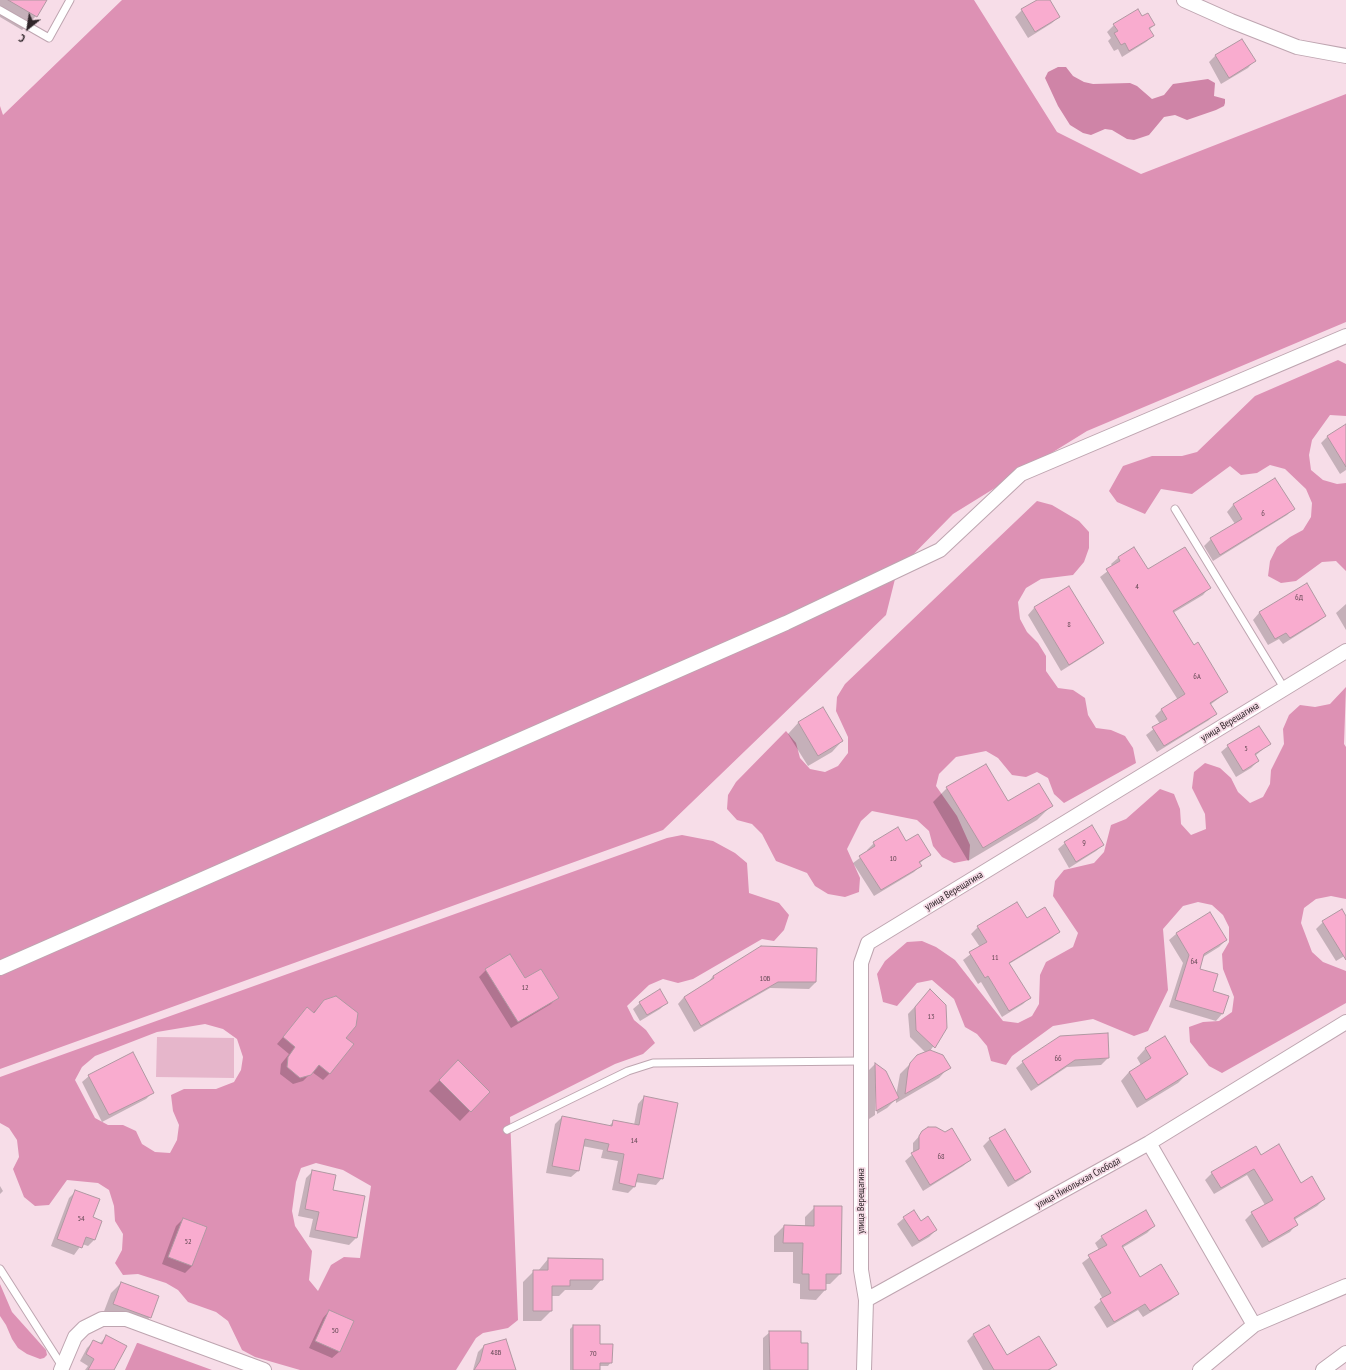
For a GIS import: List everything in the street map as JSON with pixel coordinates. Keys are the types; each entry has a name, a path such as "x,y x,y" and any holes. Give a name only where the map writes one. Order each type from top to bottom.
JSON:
{"street":[{"path":"1184,0 1231,21 1297,47 1346,56"},
{"path":"0,968 793,620 940,550 1022,474 1346,336"},
{"name":"улица Верещагина","path":"866,1300 861,1270 861,963 868,943 1346,651"},
{"name":"улица Никольская Слобода","path":"866,1300 1149,1144 1346,1022"},
{"path":"1149,1144 1254,1325"},
{"path":"1200,1370 1254,1325 1346,1286"},
{"path":"864,1370 866,1300"},
{"path":"62,1368 75,1337 84,1328 102,1319 126,1319 264,1370"},
{"path":"1323,1370 1346,1353"}],"lane":[{"path":"0,10 49,38 70,0"},
{"path":"1175,509 1284,688"},
{"path":"507,1130 628,1071 653,1063 861,1060"},
{"path":"0,1269 62,1368"}],"shaded area":[{"path":"122,0 974,0 1057,132 1141,174 1346,94 1346,322 1087,431 953,514 897,571 886,615 663,830 0,1069 0,106 3,115"},
{"path":"1058,67 1066,67 1073,76 1084,82 1093,84 1130,83 1137,86 1152,99 1164,95 1173,84 1208,79 1215,83 1214,96 1225,99 1225,103 1224,106 1216,110 1187,120 1175,115 1164,117 1149,135 1134,140 1127,139 1112,130 1105,129 1091,135 1083,133 1070,125 1058,106 1045,78 1048,72"},
{"path":"1338,360 1346,364 1346,416 1330,415 1312,440 1309,455 1311,470 1323,480 1337,484 1346,483 1346,571 1336,561 1322,562 1296,581 1281,583 1268,576 1270,561 1277,547 1290,537 1303,530 1311,517 1312,503 1306,489 1285,469 1270,465 1257,473 1241,475 1230,466 1192,494 1161,489 1145,514 1117,502 1109,491 1123,466 1152,456 1182,456 1197,452 1255,396"},
{"path":"1037,501 1052,505 1079,521 1089,532 1089,548 1084,562 1073,575 1041,579 1026,588 1018,602 1020,619 1027,632 1038,643 1046,656 1046,671 1058,688 1073,690 1085,698 1088,715 1096,728 1111,730 1125,736 1133,748 1136,763 1064,803 1054,794 1048,778 1037,772 1026,777 1012,775 998,758 986,751 956,757 939,774 936,786 957,816 970,845 969,860 954,863 942,857 933,846 929,831 917,820 872,811 861,821 847,849 860,878 859,892 845,897 828,894 815,886 807,873 776,861 762,834 752,824 737,820 727,809 728,795 736,782 786,731 796,743 800,758 810,769 825,772 838,766 848,753 848,737 836,711 837,697 845,684"},
{"path":"1346,687 1344,744 1346,747 1346,899 1331,896 1316,899 1304,908 1301,923 1312,952 1323,962 1346,971 1346,1003 1222,1073 1209,1066 1190,1042 1189,1027 1203,1022 1219,1021 1232,1012 1234,997 1223,969 1222,954 1229,942 1229,927 1223,915 1212,905 1198,902 1183,906 1163,929 1168,990 1148,1031 1134,1036 1093,1019 1053,1026 1012,1056 1006,1065 991,1061 987,1046 977,1034 965,1027 954,999 932,980 917,983 897,1006 883,1002 877,974 885,961 907,942 922,941 936,947 955,960 1003,1021 1018,1023 1032,1016 1039,1004 1040,975 1046,962 1073,947 1078,933 1053,896 1055,881 1064,870 1094,863 1104,852 1111,825 1126,819 1160,789 1174,794 1180,809 1181,824 1191,835 1206,829 1205,814 1192,788 1194,772 1205,763 1220,768 1231,778 1238,792 1250,803 1263,797 1270,784 1271,770 1284,744 1283,729 1289,715 1300,705 1315,707 1330,704"},
{"path":"682,835 713,841 735,853 747,863 749,893 779,903 789,915 784,930 774,941 762,939 693,979 678,983 663,979 649,985 627,1006 634,1020 646,1030 655,1043 643,1054 615,1064 510,1117 518,1320 508,1328 483,1333 476,1338 456,1370 300,1370 255,1357 242,1350 228,1321 216,1312 188,1302 178,1290 166,1283 138,1274 123,1275 115,1263 122,1250 123,1234 115,1221 114,1206 109,1190 98,1183 67,1180 49,1205 35,1206 24,1197 13,1169 19,1157 17,1140 9,1128 0,1123 0,1077 667,838","holes":["205,1024 223,1029 237,1039 243,1057 241,1070 234,1082 216,1089 184,1089 171,1095 173,1111 179,1125 177,1140 170,1153 155,1152 142,1144 136,1131 123,1125 108,1125 95,1118 75,1080 82,1067 95,1056 157,1032","316,1163 343,1170 371,1186 360,1258 344,1257 331,1265 318,1291 309,1280 312,1251 295,1226 292,1211 296,1182 301,1168"]},
{"path":"157,1037 234,1038 234,1078 156,1077"},
{"path":"0,1284 12,1312 46,1350 47,1355 44,1358 40,1359 27,1354 18,1348 12,1339 0,1316"},
{"path":"138,1343 212,1370 125,1370"}],"building":[{"path":"8,0 47,0 37,17"},
{"path":"1037,0 1050,0 1060,17 1035,32 1021,9"},
{"path":"1138,9 1142,16 1148,13 1155,25 1149,28 1154,36 1129,51 1125,43 1121,45 1114,33 1118,31 1113,24"},
{"path":"1242,39 1256,61 1229,78 1215,55"},
{"path":"1346,424 1346,467 1327,436"},
{"path":"1275,478 1295,509 1220,555 1210,538 1242,519 1233,504"},
{"path":"1134,547 1148,569 1185,547 1211,588 1173,611 1194,645 1198,642 1228,692 1210,703 1217,714 1164,746 1152,727 1167,719 1161,709 1185,694 1106,569 1120,561 1118,557"},
{"path":"1307,583 1326,616 1290,638 1286,633 1275,639 1259,612"},
{"path":"1069,586 1104,643 1069,665 1034,607"},
{"path":"823,707 843,741 818,756 798,722"},
{"path":"1259,726 1271,744 1255,754 1259,761 1243,771 1227,745"},
{"path":"986,764 1008,801 1039,783 1053,806 983,848 946,787"},
{"path":"1092,825 1104,845 1076,862 1064,842"},
{"path":"898,827 906,841 918,834 931,855 919,862 922,866 881,890 859,856 875,846 873,842"},
{"path":"1017,902 1027,918 1045,907 1060,932 1009,963 1031,998 1009,1011 988,976 985,978 969,952 987,942 977,926"},
{"path":"1342,909 1346,916 1346,960 1322,921"},
{"path":"1210,912 1227,940 1204,954 1200,969 1218,974 1213,991 1229,996 1223,1014 1175,1000 1189,955 1176,933"},
{"path":"761,946 817,948 816,982 778,982 701,1026 684,997 714,978 713,976"},
{"path":"510,954 525,978 541,969 559,998 518,1022 485,969"},
{"path":"660,989 668,1003 647,1015 639,1002"},
{"path":"930,989 946,1005 947,1028 935,1048 916,1030 915,1007"},
{"path":"336,996 358,1013 356,1026 346,1038 354,1044 330,1074 319,1065 311,1075 300,1078 287,1067 288,1057 295,1047 283,1037 307,1007 314,1013 324,1000"},
{"path":"1108,1033 1109,1058 1075,1060 1038,1085 1022,1061 1060,1036"},
{"path":"1165,1036 1188,1074 1146,1100 1129,1072 1151,1058 1145,1048"},
{"path":"930,1050 943,1055 951,1068 905,1094 910,1063 917,1055"},
{"path":"133,1052 154,1093 109,1115 88,1075"},
{"path":"458,1060 490,1092 471,1112 439,1080"},
{"path":"875,1063 886,1071 899,1098 876,1111"},
{"path":"644,1096 678,1103 663,1179 638,1174 635,1187 619,1183 624,1154 607,1151 609,1144 585,1139 579,1171 552,1166 562,1116 612,1126 613,1120 639,1125"},
{"path":"928,1127 936,1127 945,1132 952,1128 971,1160 930,1185 911,1153 919,1149 919,1136 922,1131"},
{"path":"1005,1129 1031,1172 1015,1181 989,1138"},
{"path":"1279,1144 1301,1183 1312,1176 1325,1199 1294,1218 1298,1225 1269,1242 1251,1212 1273,1200 1254,1169 1221,1188 1211,1172 1256,1146 1261,1155"},
{"path":"312,1170 336,1175 333,1190 365,1196 357,1238 315,1230 319,1212 305,1209"},
{"path":"75,1190 100,1199 93,1217 102,1221 95,1240 86,1237 82,1248 57,1239"},
{"path":"814,1206 842,1206 841,1274 826,1274 826,1290 809,1290 809,1274 802,1274 803,1243 783,1243 784,1225 814,1226"},
{"path":"914,1210 921,1221 928,1216 937,1230 919,1241 903,1217"},
{"path":"1146,1210 1155,1226 1122,1246 1140,1277 1161,1264 1179,1294 1150,1311 1145,1304 1114,1322 1100,1299 1111,1293 1088,1255 1107,1245 1101,1236"},
{"path":"183,1218 207,1227 192,1266 168,1257"},
{"path":"548,1258 603,1259 603,1280 570,1280 570,1286 552,1286 552,1311 533,1311 533,1270 548,1270"},
{"path":"121,1282 159,1296 151,1318 113,1304"},
{"path":"329,1310 354,1321 340,1352 315,1341"},
{"path":"573,1325 600,1325 600,1344 613,1344 612,1363 600,1363 600,1370 573,1370"},
{"path":"989,1325 1007,1355 1039,1336 1057,1365 1048,1370 994,1370 973,1334"},
{"path":"769,1331 801,1331 801,1343 808,1343 808,1370 770,1370"},
{"path":"106,1335 127,1346 114,1370 88,1370 94,1359 86,1354 93,1340 102,1344"},
{"path":"506,1339 516,1370 474,1370 480,1361 484,1345"}]}
